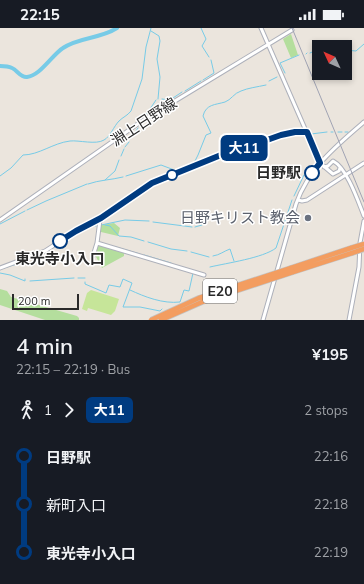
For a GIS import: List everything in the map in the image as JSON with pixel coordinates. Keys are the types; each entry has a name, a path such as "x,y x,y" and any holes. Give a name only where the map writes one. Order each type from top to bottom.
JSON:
{"highway":[{"name":"E20","path":"161,320 223,295 351,250 364,244"},
{"name":"E20","path":"351,250 364,249"},
{"name":"E20","path":"151,320 199,298 292,270"}],"main road":[{"path":"261,28 320,163 334,175 364,163"},
{"name":"淵上日野線","path":"0,220 142,121 292,30"},
{"path":"263,320 298,200 309,177 320,163 364,122"},
{"path":"0,268 41,253 76,231 100,220 152,183 221,155 239,150 287,132 307,132"},
{"path":"324,167 334,162 342,172 364,216"},
{"path":"328,166 328,171"},
{"path":"298,200 307,200 342,172"},
{"path":"93,256 97,243 100,220"},
{"path":"349,320 359,267 360,243 364,222"},
{"path":"97,243 204,275"}],"green space":[{"path":"291,34 298,55 291,58 283,39"},
{"path":"114,223 120,228 118,236 101,232 101,225"},
{"path":"97,245 124,253 124,256 102,268 95,255"},
{"path":"0,289 7,291 11,297 77,316 79,320 45,320 0,305"},
{"path":"91,290 119,299 115,311 111,315 88,308 87,311 82,309 87,293"}],"waterway":[{"path":"0,66 8,66 25,77 32,76 59,51 69,44 104,34 117,28"},
{"path":"0,176 11,168 23,155 35,153 64,142 97,142 106,139 119,121 131,111 142,79 146,47 151,28"},
{"path":"201,28 206,39 202,46 209,57"},
{"path":"151,31 159,36 160,41 157,59 160,77 158,99"},
{"path":"352,51 356,51 364,44"},
{"path":"285,73 280,63 299,55"},
{"path":"203,80 214,73 211,60"},
{"path":"269,81 277,77"},
{"path":"185,91 201,81"},
{"path":"193,165 206,135 211,133 203,116 206,109 227,101 236,93 250,88 266,85"},
{"path":"162,99 170,100 182,92"},
{"path":"146,115 156,100"},
{"path":"134,134 138,128"},
{"path":"311,134 327,132"},
{"path":"241,151 280,137"},
{"path":"125,147 129,142"},
{"path":"121,156 124,149"},
{"path":"105,180 115,171 119,160"},
{"path":"157,183 173,179 203,164"},
{"path":"126,176 161,165 177,171"},
{"path":"294,196 304,175"},
{"path":"88,184 123,177"},
{"path":"27,210 87,184"},
{"path":"104,219 154,185"},
{"path":"210,267 263,255 276,248 292,200"},
{"path":"0,224 25,211"},
{"path":"101,225 125,220 149,221"},
{"path":"153,222 192,227"},
{"path":"62,242 95,224"},
{"path":"92,225 96,226"},
{"path":"105,225 110,226 119,236 131,237 144,241"},
{"path":"195,227 202,225"},
{"path":"148,242 171,249 187,251"},
{"path":"23,262 41,255 60,243"},
{"path":"116,247 140,254"},
{"path":"213,256 230,249 234,261"},
{"path":"191,252 209,257"},
{"path":"144,255 171,263"},
{"path":"4,268 20,263"},
{"path":"0,273 25,281 25,279"},
{"path":"130,290 161,301 180,302 184,290 189,291 193,273"},
{"path":"30,281 74,278"},
{"path":"78,278 85,278"},
{"path":"85,282 85,284 106,293 109,285 120,287 123,279 132,283 123,307 140,307 160,311 162,309"}],"railway":[{"path":"292,28 364,202"}],"bus line":[{"name":"大11","path":"60,241 101,218 152,183 221,155 239,150 287,132 307,132 320,163 312,173"}],"place":[{"name":"日野駅","path":"312,173"},
{"name":"日野キリスト教会","path":"308,218"},
{"name":"東光寺小入口","path":"60,241"}]}
